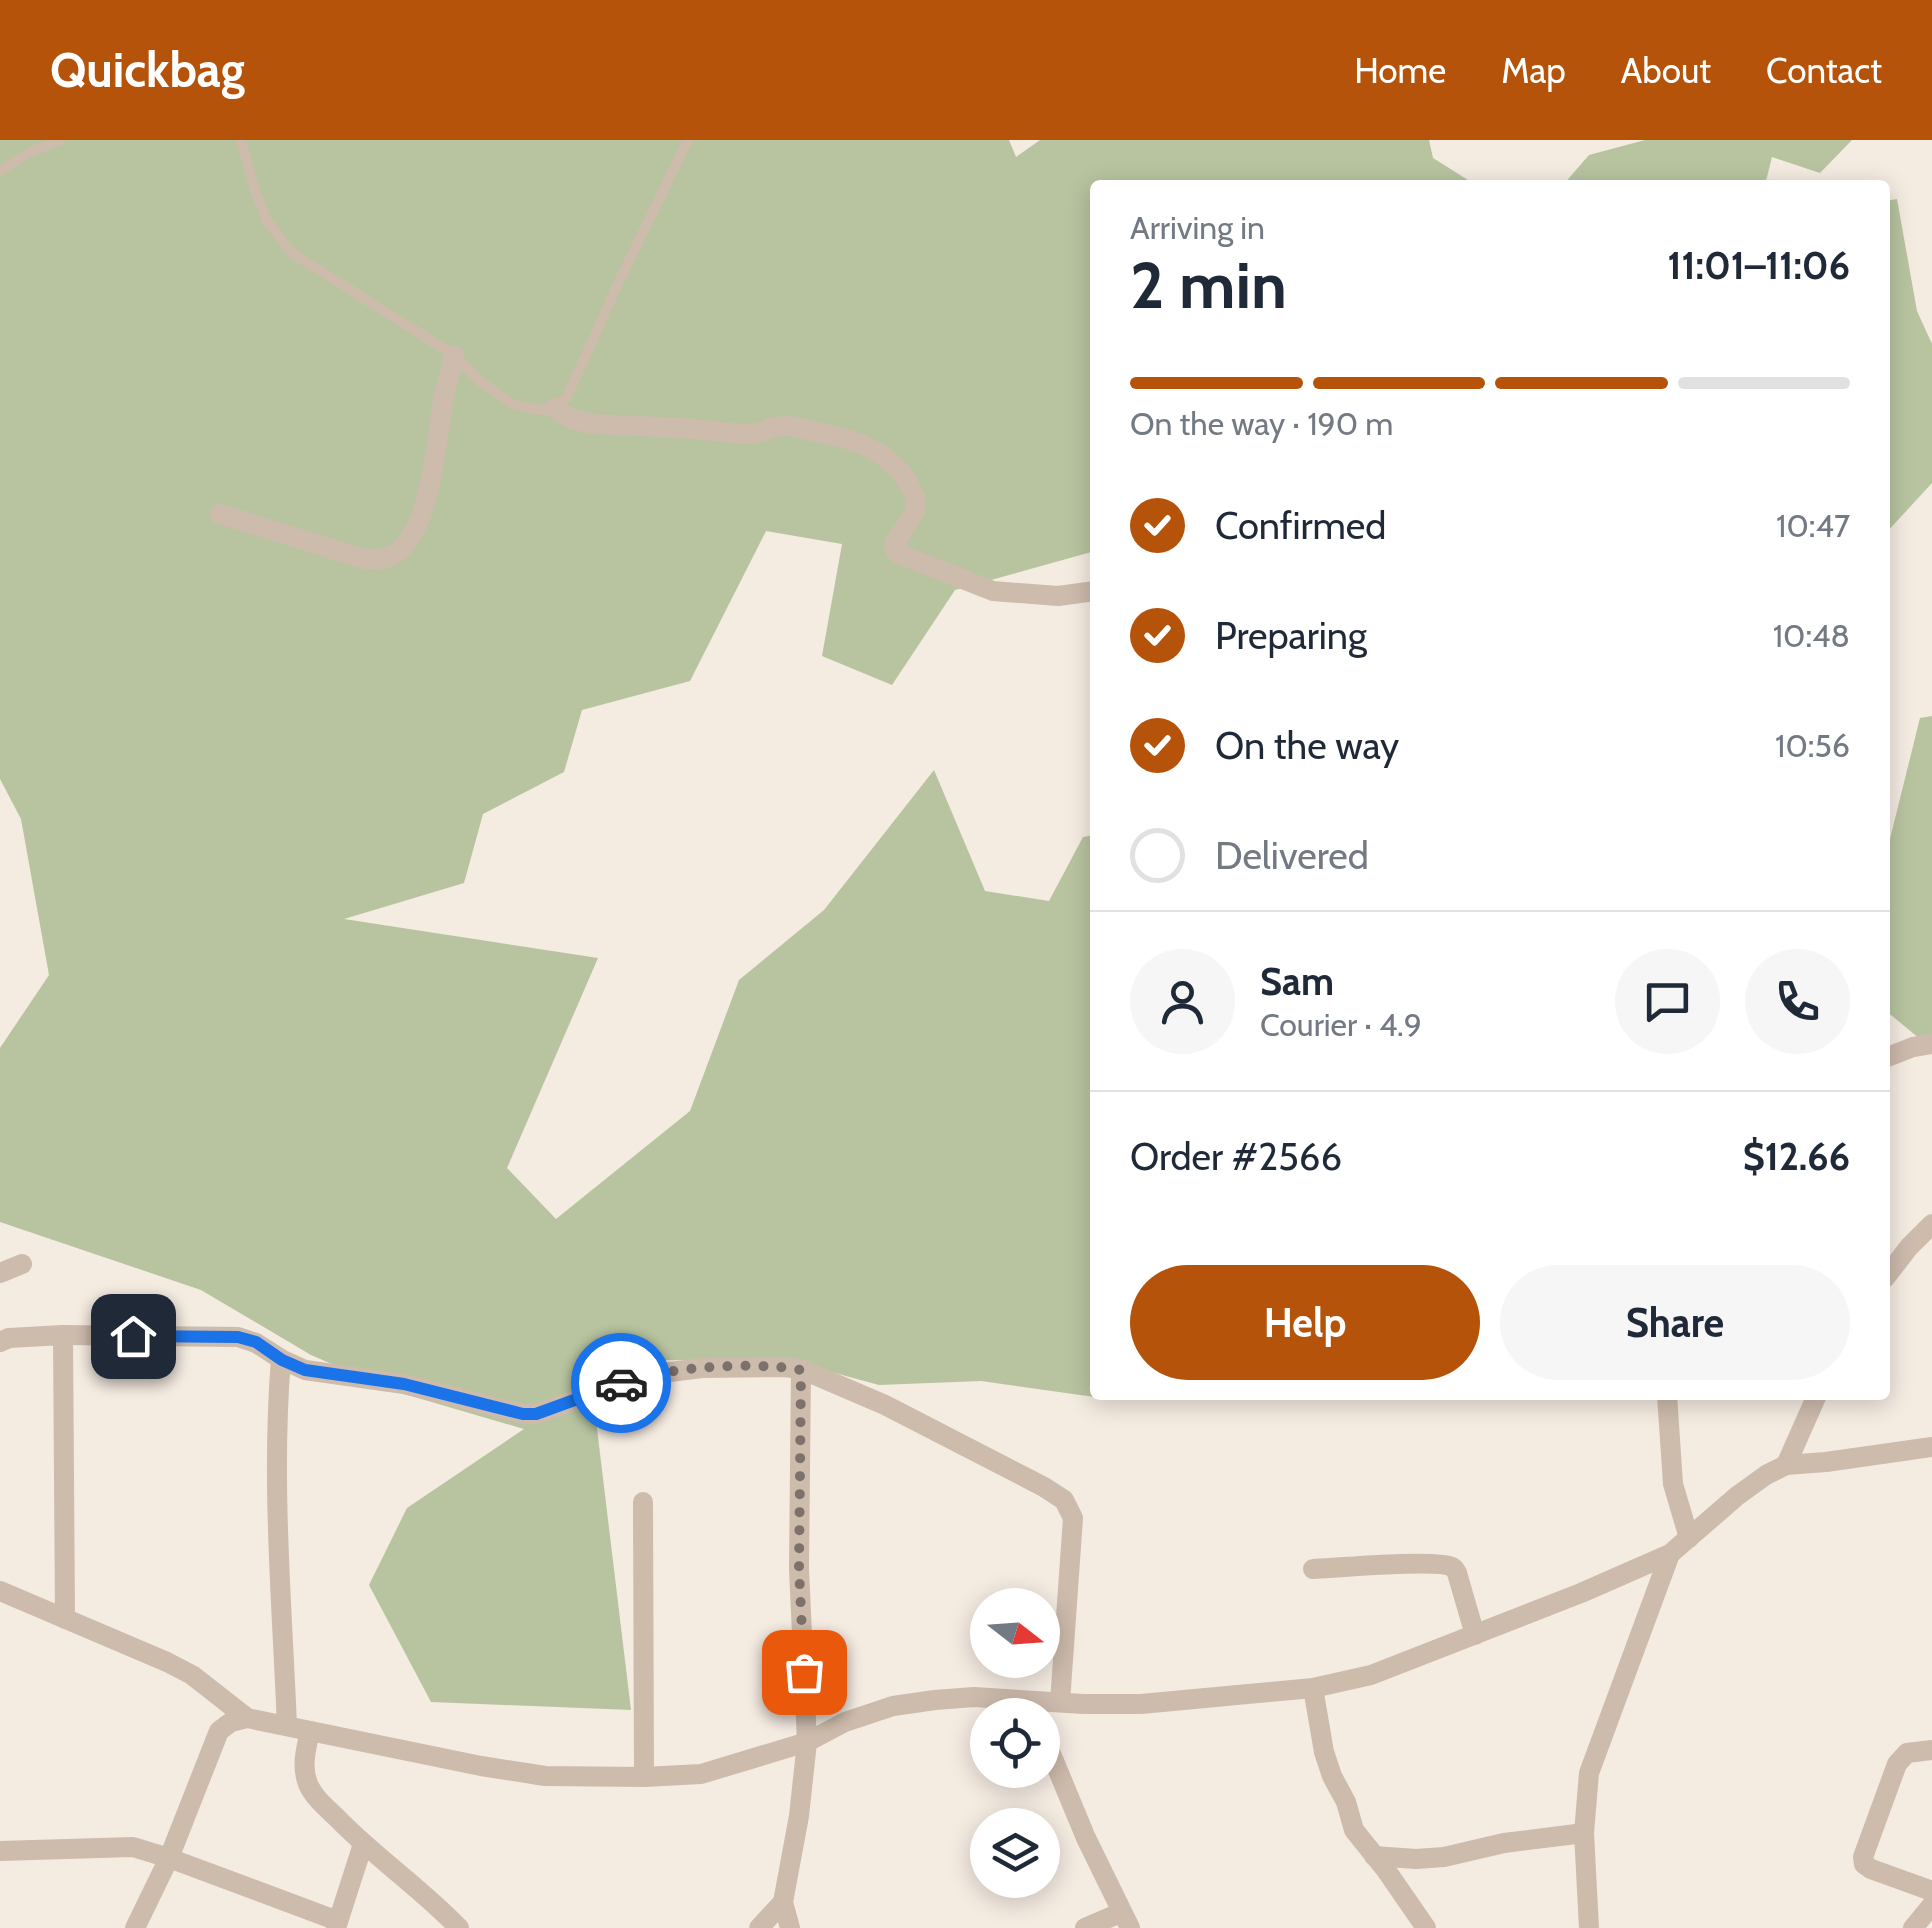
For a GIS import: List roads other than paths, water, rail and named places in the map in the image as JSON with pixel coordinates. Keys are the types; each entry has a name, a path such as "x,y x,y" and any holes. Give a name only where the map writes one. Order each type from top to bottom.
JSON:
{"street":[{"path":"220,514 367,560 388,559 413,535 431,478 454,355"},
{"path":"554,408 570,418 592,424 740,434 790,426 847,439 882,455 902,473 916,497 915,512 894,544 898,554 993,591 1058,596 1090,592"},
{"path":"1890,1056 1932,1044"},
{"path":"1890,1272 1932,1224"},
{"path":"0,1273 22,1264"},
{"path":"63,1335 65,1619"},
{"path":"0,1342 8,1338 63,1335 238,1337 256,1342 305,1370 404,1384 523,1414 536,1414 646,1374 702,1368 784,1366 801,1370 885,1405 1064,1500 1074,1518 1060,1702 1141,1704 1312,1688 1371,1675 1581,1594 1670,1554 1736,1496 1786,1466 1932,1447"},
{"path":"282,1360 277,1508 288,1726"},
{"path":"790,1928 783,1902 799,1816 807,1742 799,1569 801,1370"},
{"path":"1667,1400 1673,1484 1688,1538"},
{"path":"1786,1466 1815,1400"},
{"path":"643,1502 644,1777"},
{"path":"1589,1928 1584,1833 1589,1772 1670,1554"},
{"path":"1312,1569 1447,1565 1458,1572 1475,1635"},
{"path":"0,1591 167,1662 192,1675 247,1718"},
{"path":"1312,1688 1324,1752 1354,1830 1426,1928"},
{"path":"135,1928 169,1858 219,1732 231,1722 247,1718 545,1776 644,1777 701,1774 807,1742 846,1722 893,1706 970,1698"},
{"path":"310,1730 303,1760 313,1795 459,1928"},
{"path":"1932,1750 1907,1753 1898,1764 1863,1858 1871,1869 1932,1891"},
{"path":"1060,1775 1125,1920 1085,1928"},
{"path":"1374,1856 1444,1857 1504,1843 1584,1833"},
{"path":"0,1851 133,1847 337,1924 363,1844"},
{"path":"759,1928 783,1902"},
{"path":"1913,1928 1932,1905"}],"lane":[{"path":"0,170 61,140"},
{"path":"241,140 267,221 292,253 454,355 481,382 512,404 539,410 554,408 567,397 688,140"}]}
